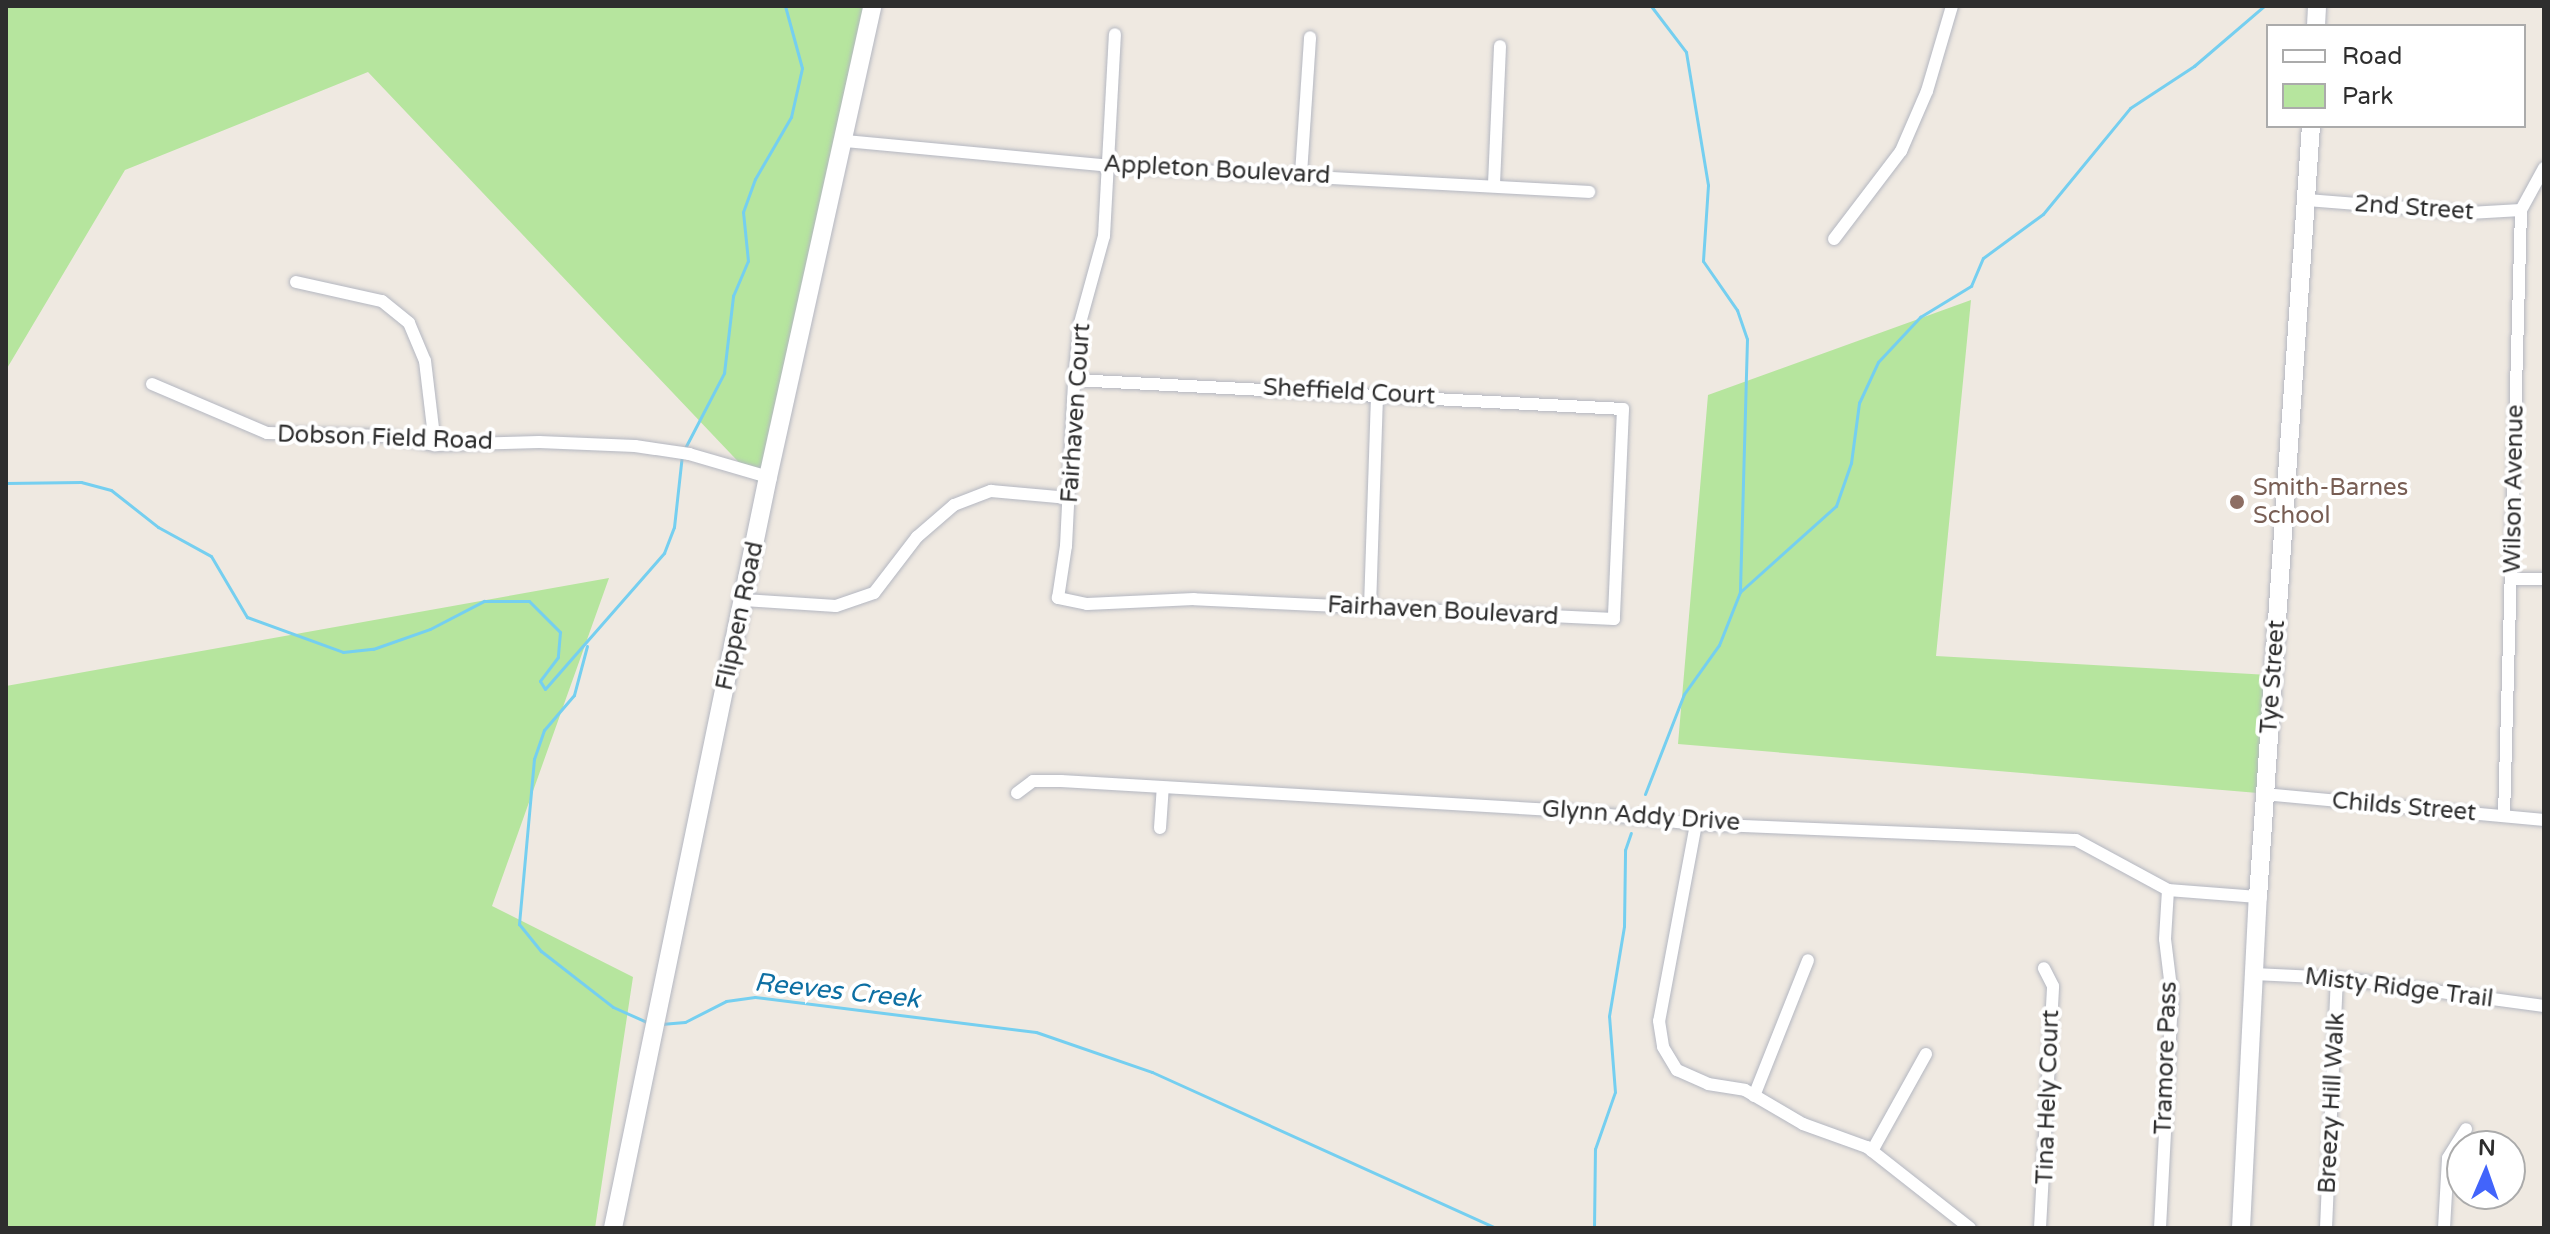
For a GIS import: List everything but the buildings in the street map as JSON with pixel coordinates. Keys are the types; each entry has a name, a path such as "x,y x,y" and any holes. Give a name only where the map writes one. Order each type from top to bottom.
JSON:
{"street":[{"name":"Flippen Road","path":"613,1228 768,477 846,141 872,6"},
{"path":"1834,239 1901,151 1927,91 1952,6"},
{"name":"Fairhaven Court","path":"1063,599 1058,598 1069,498 1074,380 1080,323 1104,236 1111,166 1115,34"},
{"path":"1301,174 1310,37"},
{"path":"1494,184 1500,46"},
{"name":"Tye Street","path":"2241,1228 2264,794 2311,128"},
{"name":"Appleton Boulevard","path":"846,141 1111,166 1494,184 1589,192"},
{"path":"2521,210 2539,191 2544,168"},
{"name":"2nd Street","path":"2307,200 2469,213 2521,210"},
{"name":"Wilson Avenue","path":"2504,816 2521,210"},
{"path":"296,282 382,301 409,323 425,361 435,445"},
{"name":"Sheffield Court","path":"1074,380 1377,392 1623,409"},
{"name":"Dobson Field Road","path":"152,384 262,432 387,436 435,445 539,442 635,446 689,454 768,477"},
{"path":"1370,607 1377,392"},
{"name":"Fairhaven Boulevard","path":"1063,599 1087,604 1194,599 1614,619 1623,409"},
{"path":"744,600 836,606 874,593 917,537 954,505 991,491 1069,498"},
{"path":"2512,579 2544,579"},
{"name":"Glynn Addy Drive","path":"1017,793 1033,781 1570,811 1696,824 2076,840 2168,890 2258,897"},
{"path":"1160,828 1163,789"},
{"name":"Childs Street","path":"2264,794 2544,820"},
{"path":"1696,824 1659,1021 1663,1047 1677,1070 1754,1096 1803,1124 1872,1151 1970,1228"},
{"name":"Tramore Pass","path":"2160,1228 2172,996 2165,939 2168,890"},
{"path":"1754,1096 1808,960"},
{"name":"Tina Hely Court","path":"2040,1228 2053,986 2044,968"},
{"name":"Misty Ridge Trail","path":"2254,974 2337,978 2544,1006"},
{"name":"Breezy Hill Walk","path":"2326,1228 2337,978"},
{"path":"1872,1151 1926,1054"},
{"path":"2444,1228 2448,1158 2466,1129"}],"green space":[{"path":"6,6 870,6 768,493 368,72 125,170 6,370"},
{"path":"1971,300 1936,656 2269,675 2258,793 1678,744 1708,395"},
{"path":"609,578 492,906 633,977 595,1228 6,1228 6,686"}],"waterway":[{"path":"685,448 724,373 733,296 748,261 743,212 755,179 791,117 802,68 785,6"},
{"path":"1651,6 1686,52 1708,185 1703,261 1737,310 1747,339 1740,592"},
{"path":"1645,794 1684,694 1719,645 1740,592 1836,506 1851,463 1859,403 1878,362 1920,317 1971,286 1983,258 2043,214 2130,108 2194,66 2264,6"},
{"name":"Reeves Creek","path":"6,483 81,482 111,490 158,527 211,556 247,617 343,652 373,649 430,629 484,601 529,601 560,632 558,657 540,681 545,689 664,553 674,527 682,455"},
{"name":"Reeves Creek","path":"587,646 574,695 544,730 534,759 519,924 541,951 613,1007 649,1023"},
{"path":"1594,1228 1595,1149 1615,1092 1609,1016 1624,926 1625,850 1631,833"},
{"name":"Reeves Creek","path":"661,1024 685,1022 726,1001 755,997 1036,1032 1152,1072 1496,1228"}],"place":[{"name":"Smith-Barnes School","path":"2237,502"}]}
